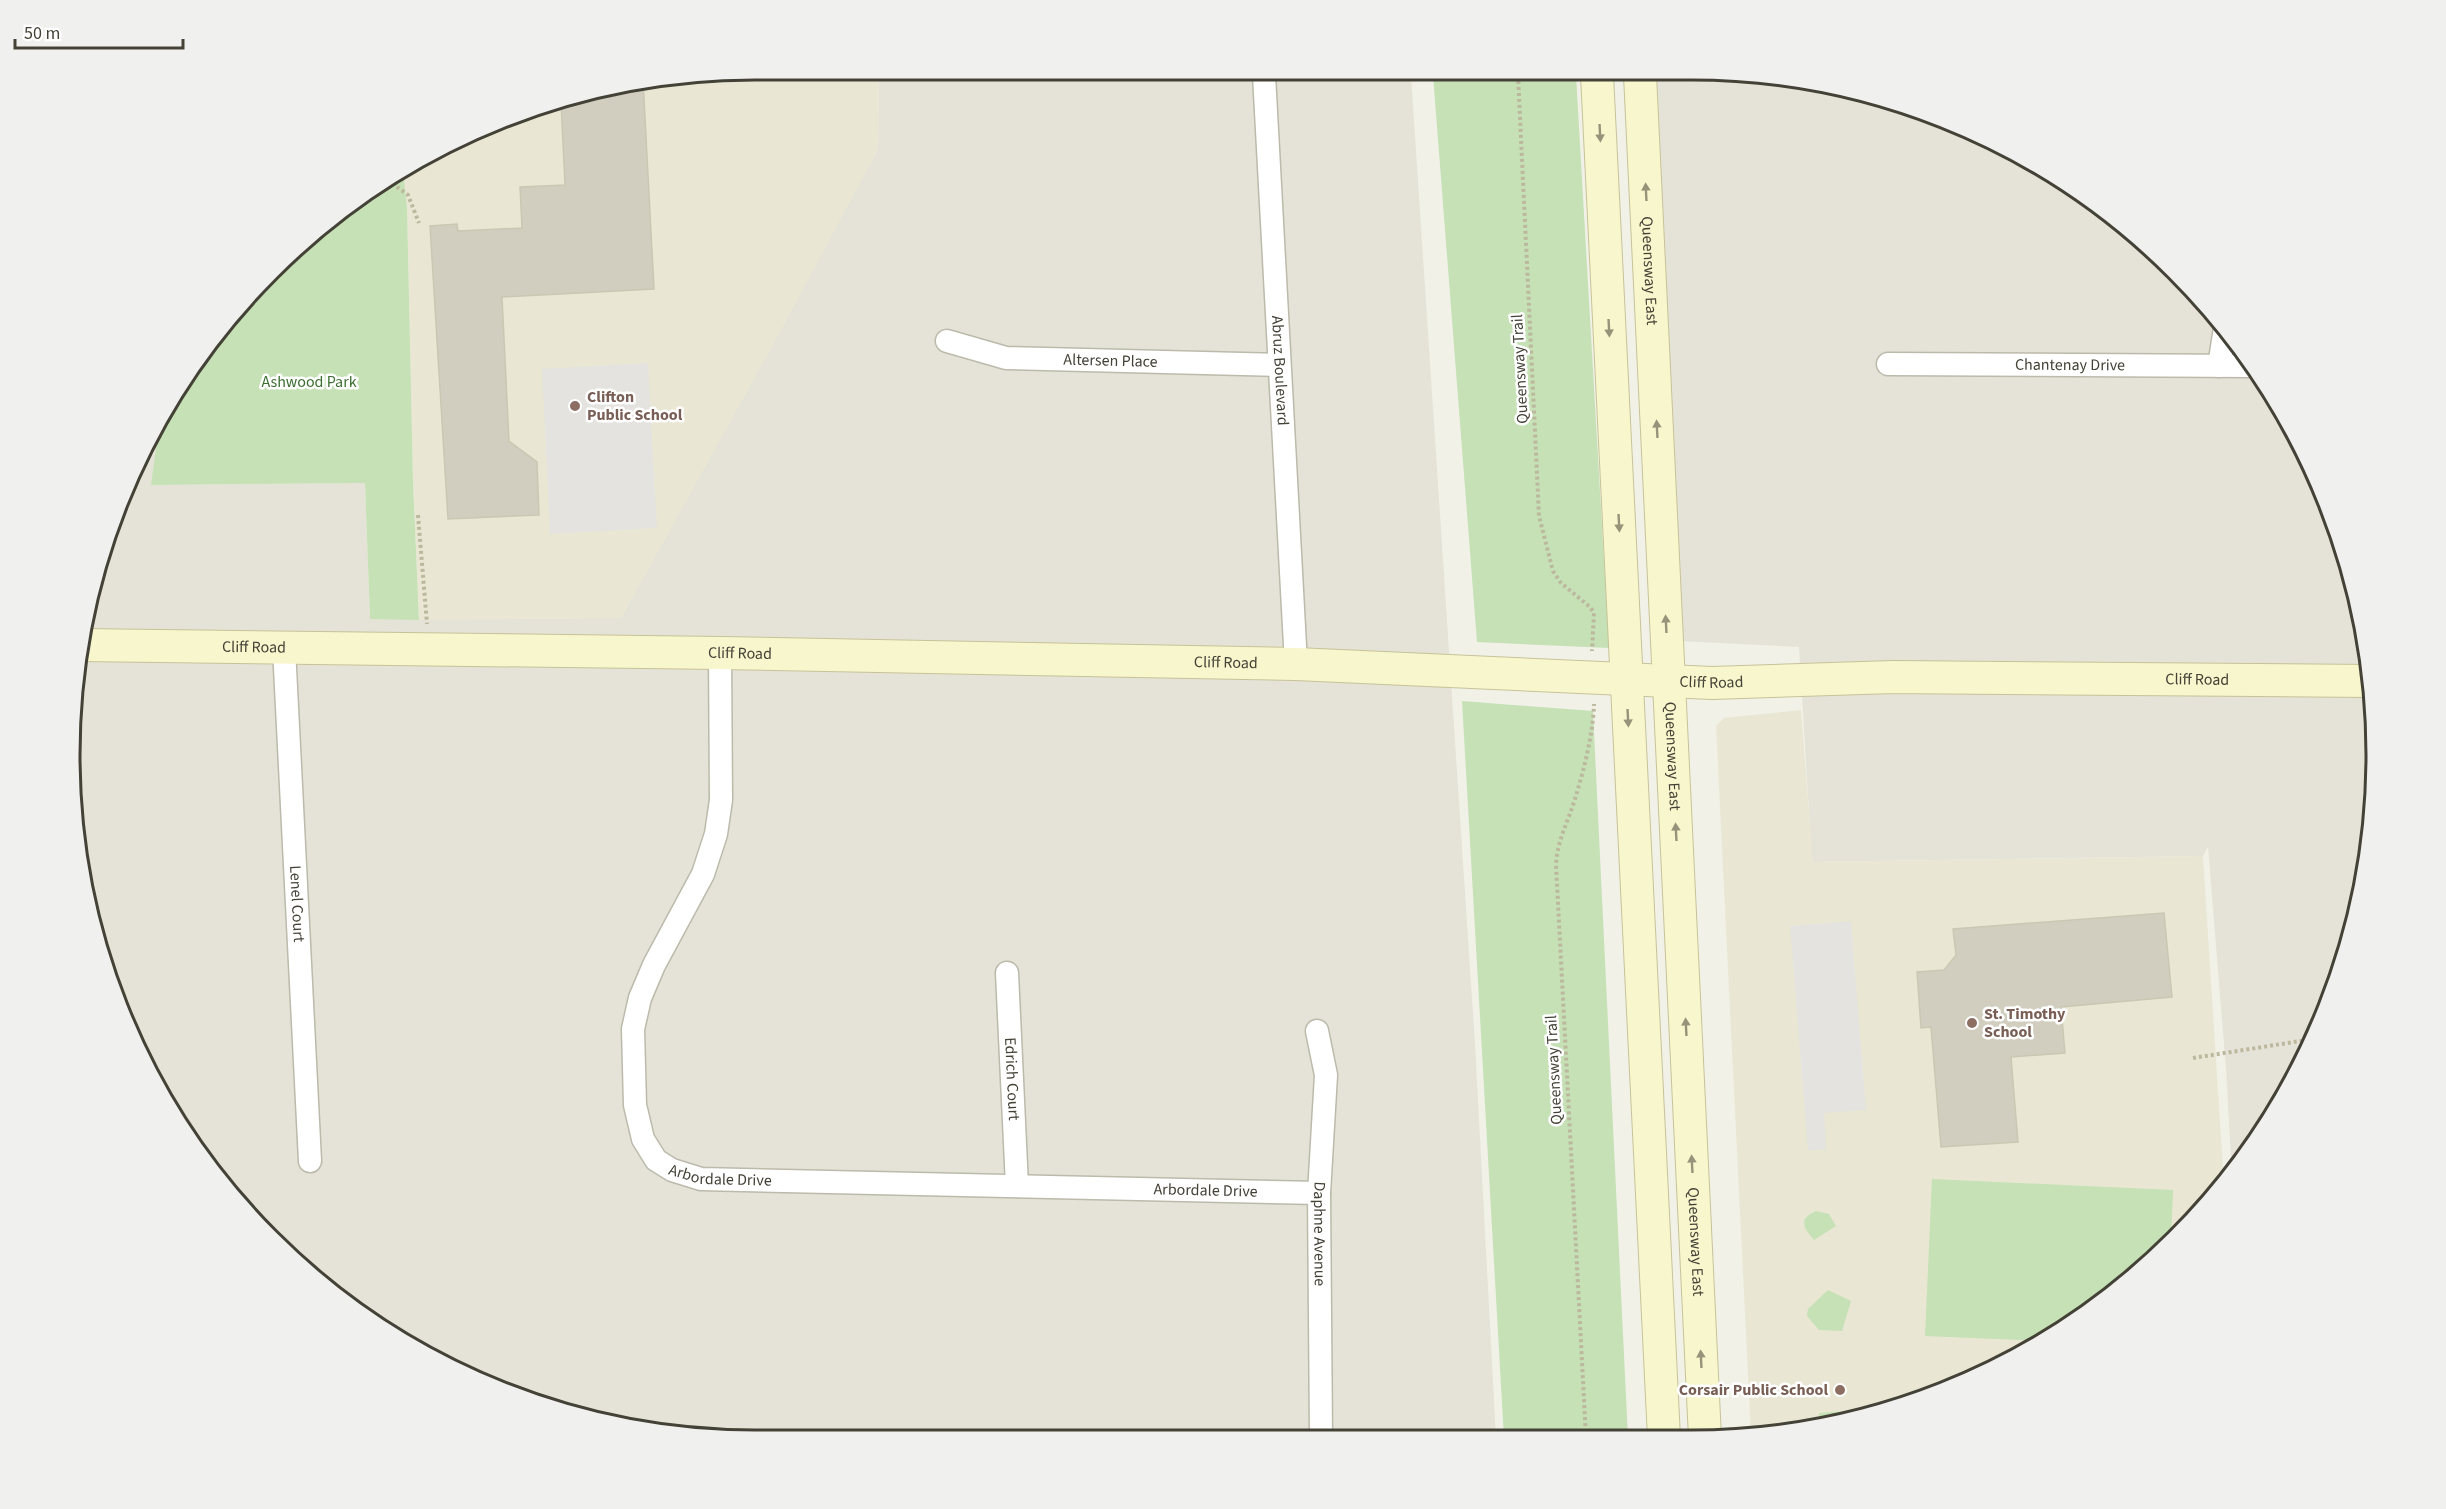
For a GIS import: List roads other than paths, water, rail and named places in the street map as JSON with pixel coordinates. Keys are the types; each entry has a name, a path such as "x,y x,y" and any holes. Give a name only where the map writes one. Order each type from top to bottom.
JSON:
{"main road":[{"path":"1597,79 1664,1430"},
{"name":"Queensway East","path":"1640,79 1705,1429"},
{"name":"Cliff Road","path":"88,645 720,653 1296,664 1712,683 1893,677 2362,681"}],"street":[{"name":"Abruz Boulevard","path":"1264,79 1296,664"},
{"path":"2219,366 2223,339"},
{"name":"Altersen Place","path":"947,341 1006,358 1278,365"},
{"name":"Chantenay Drive","path":"1888,364 2243,366"},
{"name":"Lenel Court","path":"285,648 310,1161"},
{"name":"Arbordale Drive","path":"720,653 722,800 716,834 703,874 654,965 640,998 633,1029 635,1105 643,1139 656,1160 672,1170 700,1179 1319,1193"},
{"name":"Edrich Court","path":"1007,973 1017,1186"},
{"name":"Daphne Avenue","path":"1317,1031 1326,1075 1319,1193 1321,1430"}],"place":[{"name":"Clifton Public School","path":"575,406"},
{"name":"St. Timothy School","path":"1972,1023"},
{"name":"Corsair Public School","path":"1840,1390"}],"park label":[{"name":"Ashwood Park","path":"309,382"}]}
